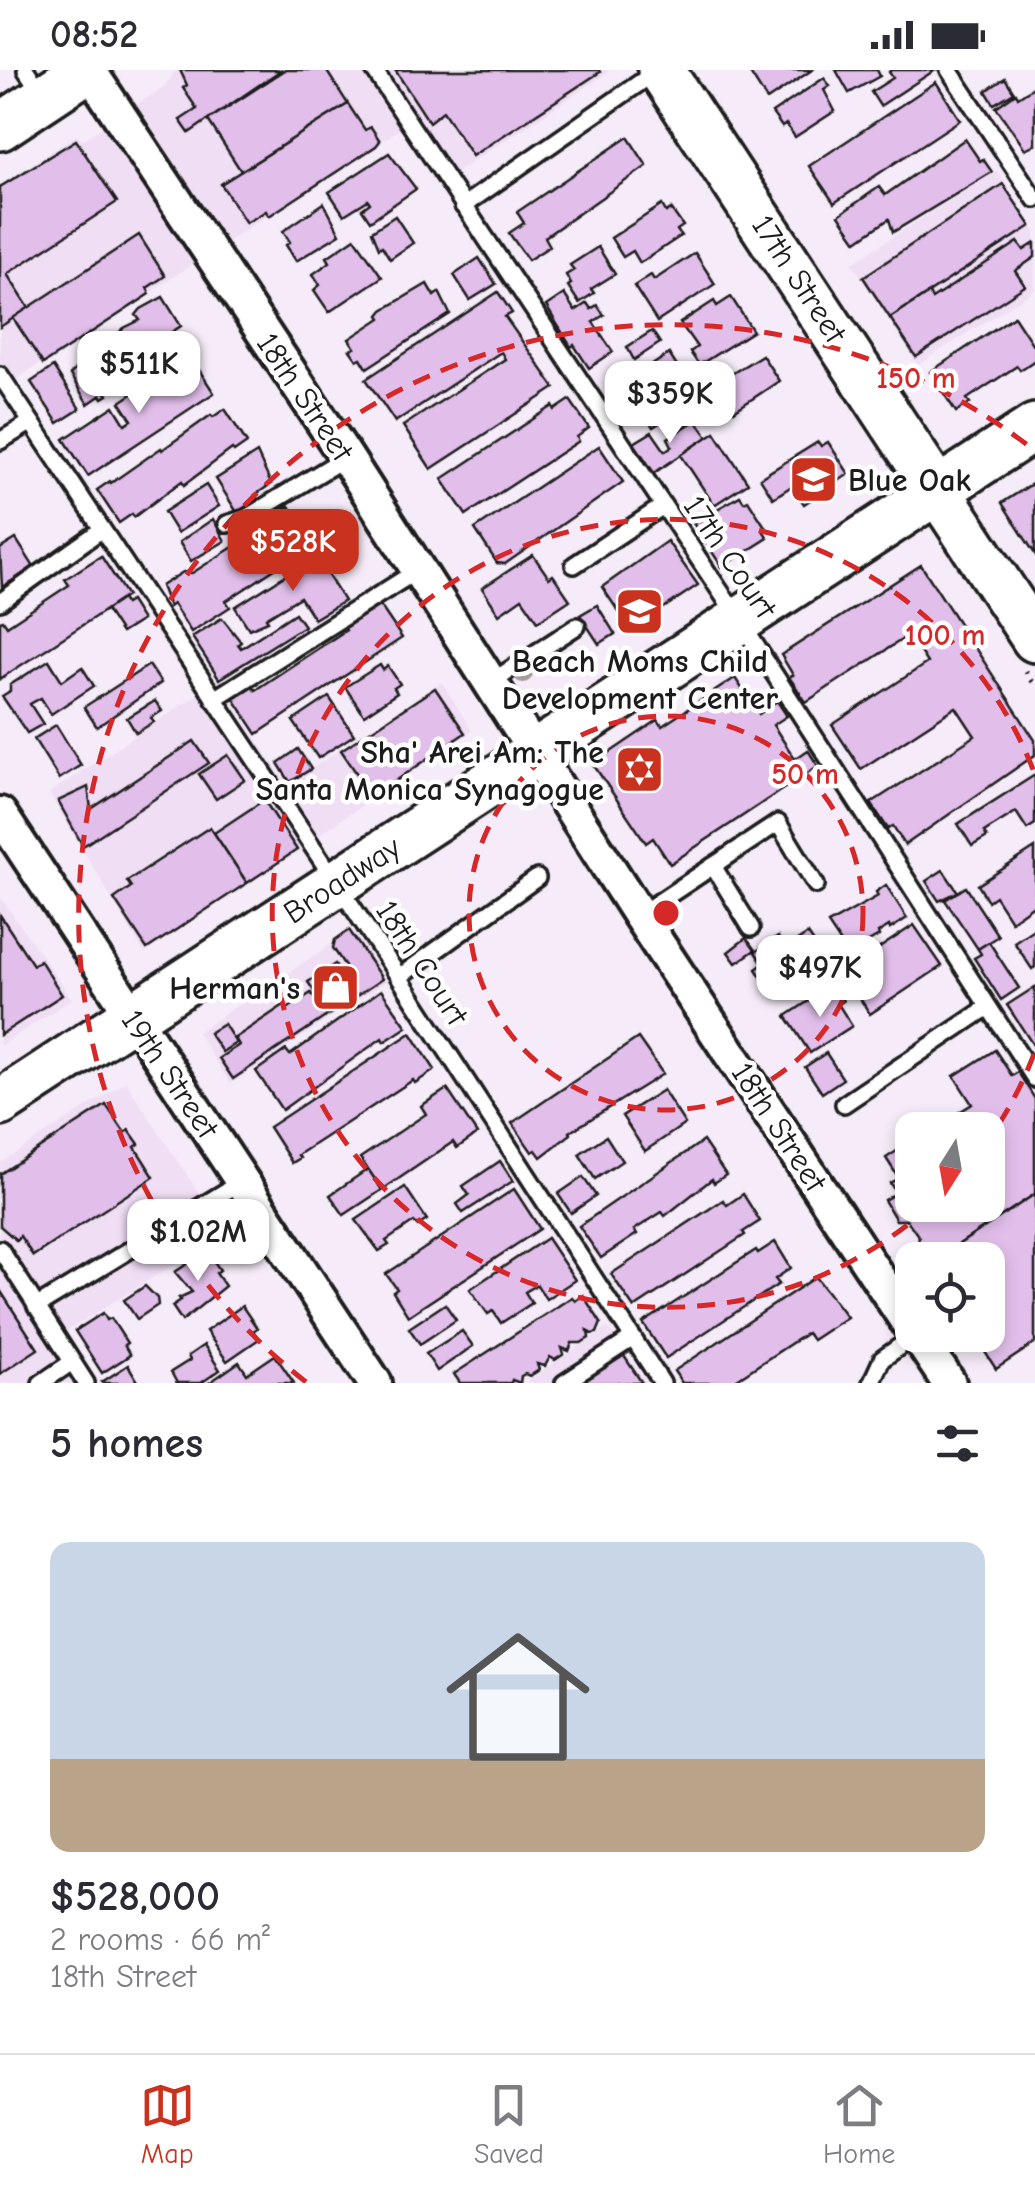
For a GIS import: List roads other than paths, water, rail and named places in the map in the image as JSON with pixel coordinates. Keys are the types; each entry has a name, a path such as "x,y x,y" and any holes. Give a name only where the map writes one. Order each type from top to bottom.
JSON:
{"street":[{"path":"0,127 35,84 88,70"},
{"name":"18th Street","path":"88,70 346,457 639,915 895,1303"},
{"name":"17th Street","path":"659,70 1035,639"},
{"name":"Broadway","path":"0,1104 1035,427"},
{"name":"19th Street","path":"0,814 375,1383"},
{"name":"18th Street","path":"928,1352 948,1383"}],"lane":[{"name":"17th Court","path":"374,70 740,621 1035,1079"},
{"path":"463,206 659,70"},
{"path":"950,70 1035,200"},
{"name":"18th Court","path":"0,375 662,1383"},
{"path":"0,441 30,422"},
{"path":"227,524 246,518 346,457"},
{"path":"574,565 663,506"},
{"path":"0,602 101,530"},
{"path":"214,700 418,570"},
{"path":"491,682 577,626"},
{"path":"639,915 778,823 816,885"},
{"path":"713,866 751,928"},
{"path":"398,977 537,878"},
{"path":"844,1104 988,1008"},
{"path":"36,1308 241,1182"},
{"path":"0,1249 86,1383"},
{"path":"564,1383 632,1338"},
{"path":"871,1383 882,1359 895,1349"},
{"path":"41,1383 72,1362"}],"place":[{"name":"Blue Oak","path":"813,480"},
{"name":"Beach Moms Child Development Center","path":"640,611"},
{"name":"Sha' Arei Am: The Santa Monica Synagogue","path":"639,770"},
{"name":"Herman's","path":"335,988"}]}
